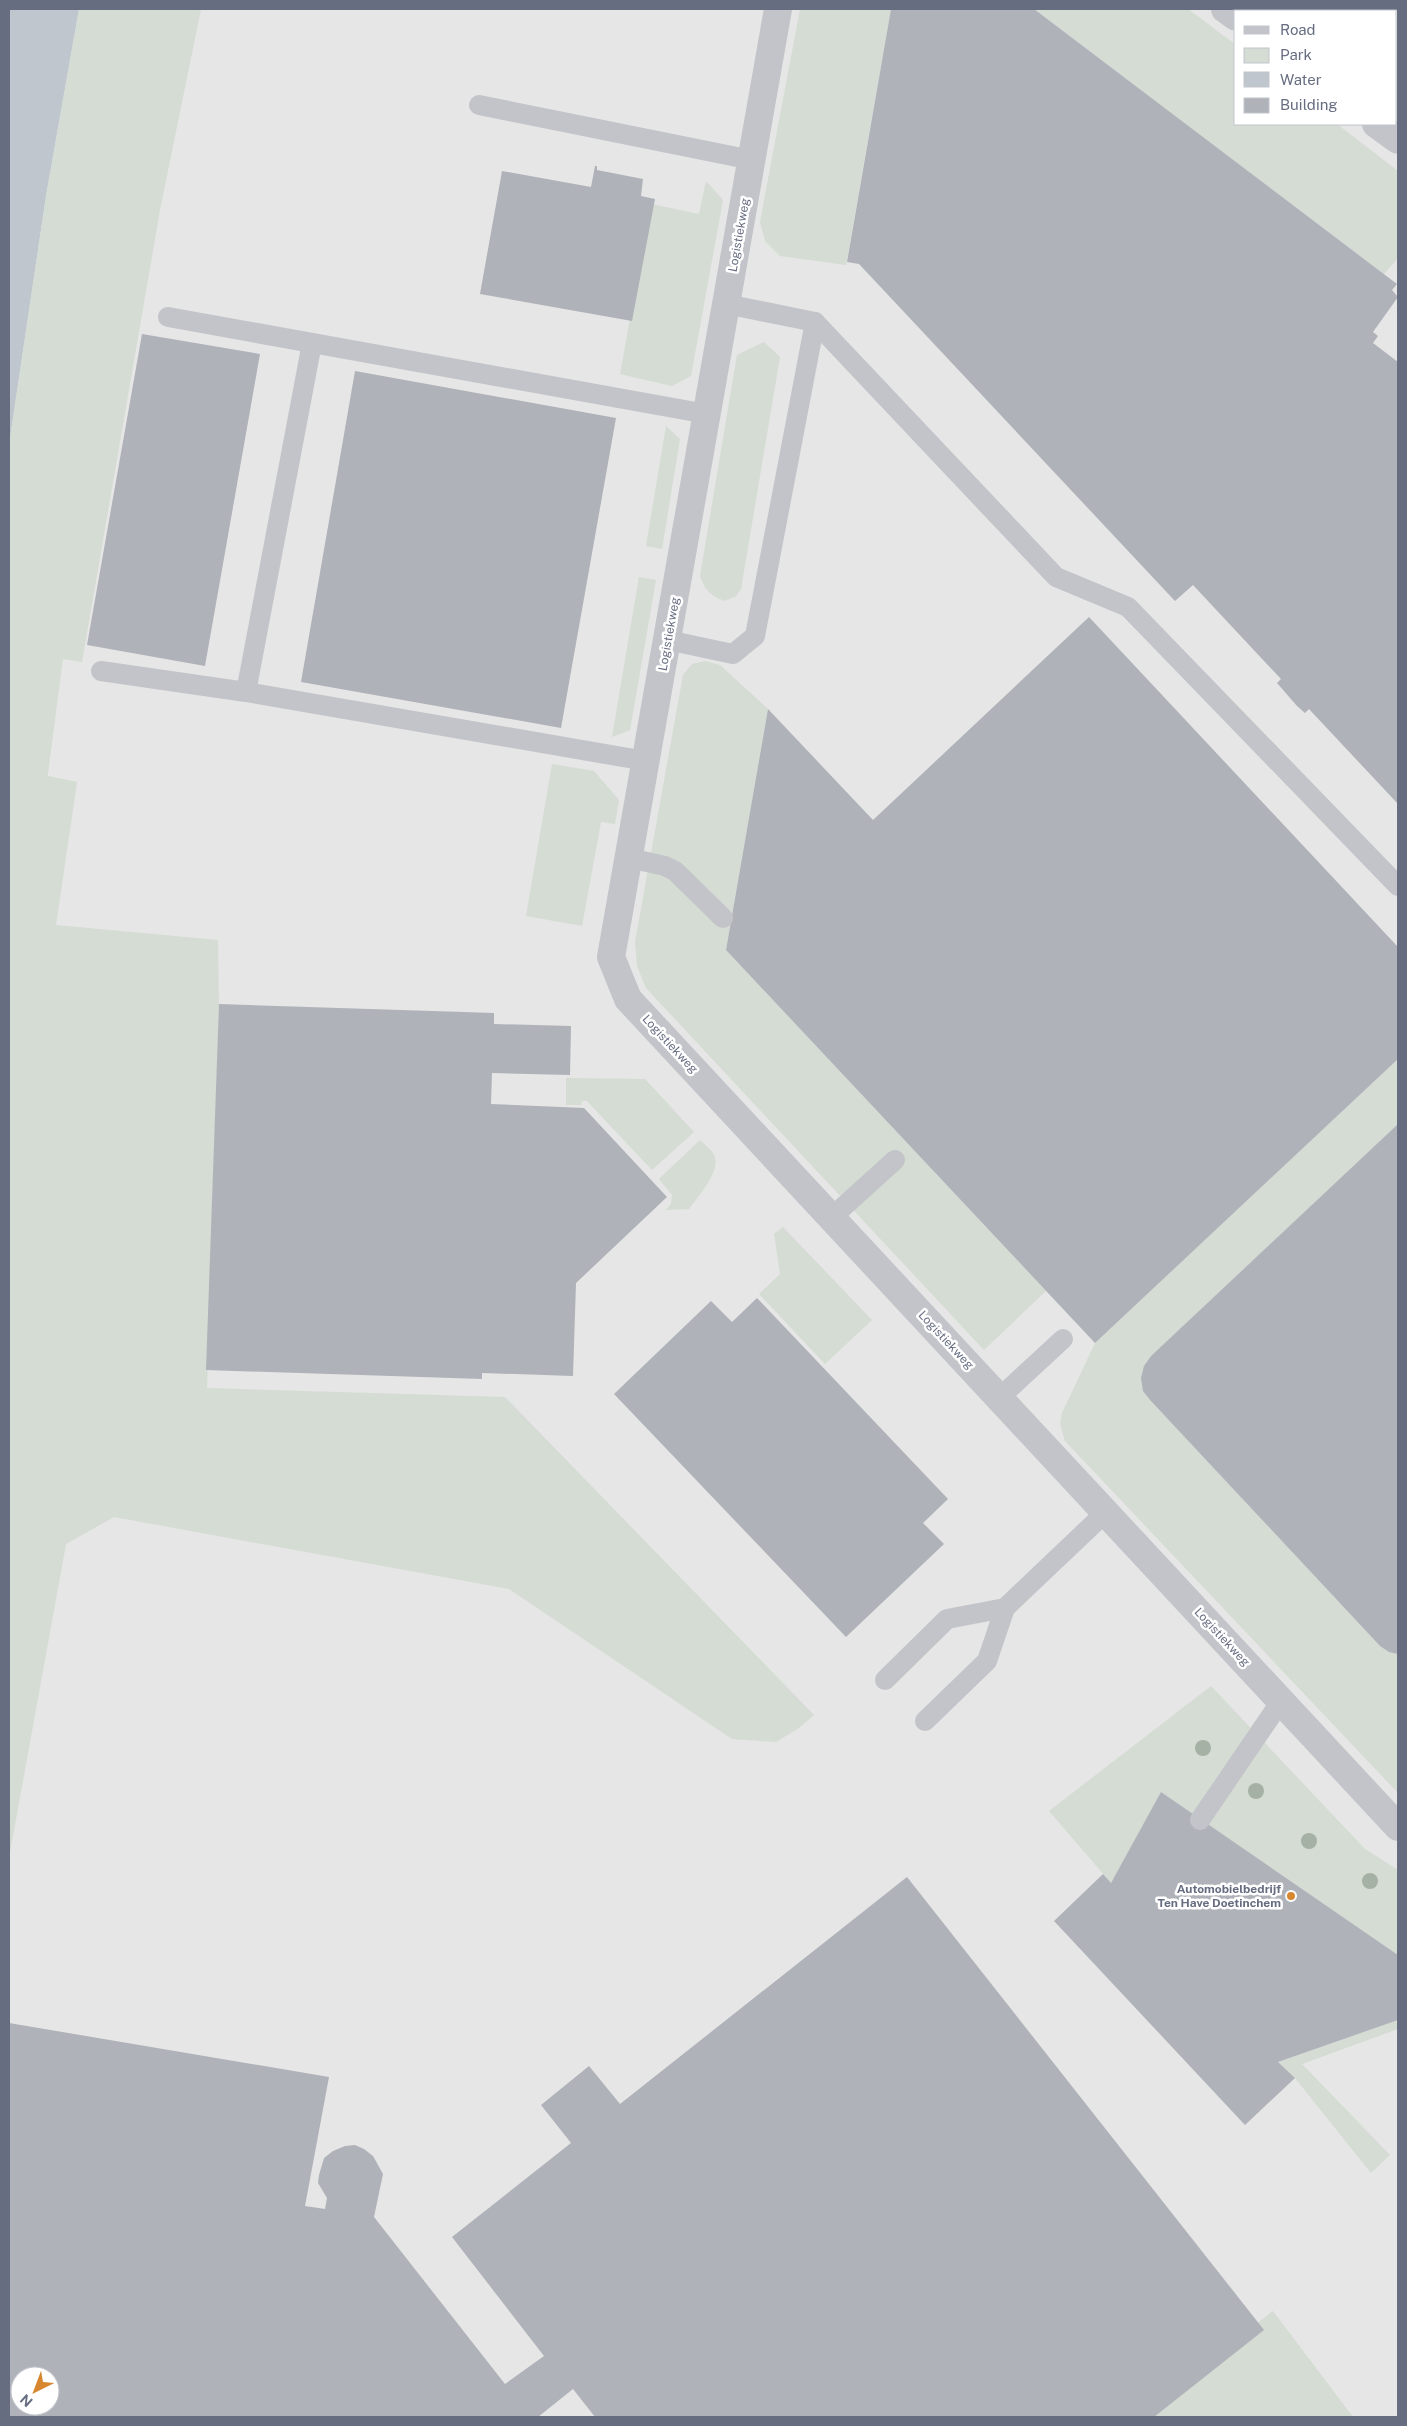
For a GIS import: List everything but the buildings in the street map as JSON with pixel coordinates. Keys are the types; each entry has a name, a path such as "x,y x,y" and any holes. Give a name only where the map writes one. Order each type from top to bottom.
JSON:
{"street":[{"name":"Logistiekweg","path":"778,9 611,956 628,998 1398,1827"},
{"path":"1377,125 1398,140"}],"lane":[{"path":"479,105 752,160"},
{"path":"726,304 814,322 1056,577 1128,607 1398,886"},
{"path":"168,317 707,414"},
{"path":"668,640 733,654 755,636 814,322"},
{"path":"246,692 312,343"},
{"path":"101,671 246,692 646,761"},
{"path":"629,858 665,866 675,871 723,918"},
{"path":"832,1217 895,1160"},
{"path":"999,1398 1063,1339"},
{"path":"925,1722 987,1661 1005,1608 1106,1512"},
{"path":"885,1680 947,1619 1005,1608"},
{"path":"1200,1820 1281,1701"}],"shaded area":[{"path":"143,9 1398,9 1398,2417 9,2417 9,1125 12,1070"}],"green space":[{"path":"79,9 201,9 160,210 82,662 63,659 48,776 77,782 56,925 218,940 219,1004 207,1388 505,1397 814,1715 799,1728 776,1742 732,1739 509,1589 114,1517 66,1544 9,1858 9,445 46,196"},
{"path":"800,9 891,9 846,265 780,256 765,241 760,222"},
{"path":"1034,9 1188,9 1234,44 1234,125 1338,125 1398,171 1398,258 1384,274"},
{"path":"706,181 723,200 691,376 672,386 620,374 651,204 699,214"},
{"path":"764,342 780,357 741,589 736,596 725,601 709,592 700,576 737,355"},
{"path":"666,426 680,439 662,549 646,546"},
{"path":"639,577 656,580 630,730 612,737"},
{"path":"705,661 720,665 768,709 726,950 1046,1291 984,1350 646,988 637,966 635,942 683,675 692,664"},
{"path":"552,764 594,771 619,800 615,824 601,822 582,926 526,916"},
{"path":"1398,1059 1398,1124 1151,1356 1142,1378 1144,1389 1150,1400 1380,1646 1398,1654 1398,1793 1065,1441 1060,1424 1062,1413 1095,1343"},
{"path":"566,1078 645,1079 694,1132 652,1170 587,1101 582,1101 581,1105 566,1105"},
{"path":"700,1140 714,1155 716,1161 712,1176 689,1209 666,1210 671,1204 672,1195 659,1179"},
{"path":"783,1227 872,1320 825,1364 759,1294 780,1274 774,1234"},
{"path":"1211,1686 1365,1849 1398,1870 1398,1955 1162,1793 1111,1883 1049,1811"},
{"path":"1398,2020 1398,2029 1302,2064 1390,2155 1371,2173 1295,2078 1278,2062"},
{"path":"1273,2311 1353,2417 1136,2417"}],"water":[{"path":"9,9 79,9 46,196 9,445"}],"place":[{"name":"Automobielbedrijf Ten Have Doetinchem","path":"1291,1896"}]}
